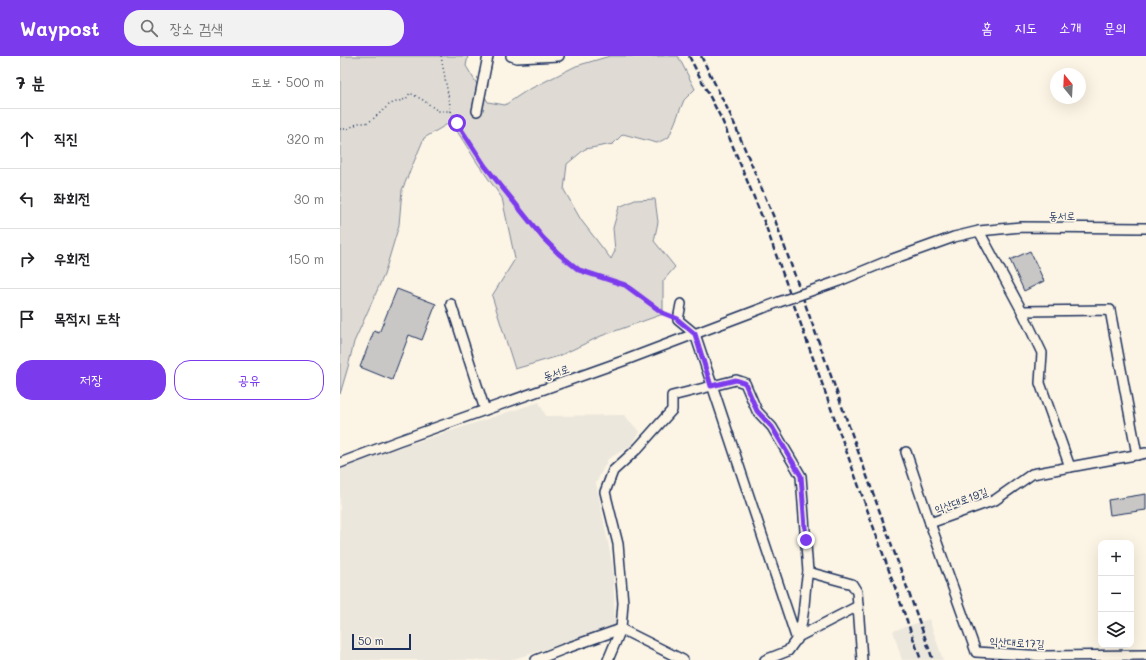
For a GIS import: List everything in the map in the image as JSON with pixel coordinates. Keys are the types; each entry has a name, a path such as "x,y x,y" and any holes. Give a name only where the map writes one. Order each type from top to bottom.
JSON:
{"street":[{"path":"477,111 488,56"},
{"path":"511,56 516,58 559,56"},
{"path":"1136,227 1146,224"},
{"name":"동서로","path":"340,463 839,281 940,242 979,231 1021,227 1146,228"},
{"path":"1136,227 1146,231"},
{"path":"979,231 1022,310 1042,353 1040,383 1070,467"},
{"path":"451,304 485,410"},
{"path":"681,304 678,320 695,334 711,386 798,638"},
{"name":"익산대로19길","path":"906,452 930,523 995,500 1032,474 1142,454 1110,310 1022,310"},
{"path":"608,660 621,629 623,603 618,544 605,492 613,471 638,448 672,410 672,396 736,380 745,383 757,411 772,427 801,476 808,572 802,627 798,638 788,651 765,660"},
{"name":"익산대로17길","path":"930,523 976,652 1047,658 1146,655"},
{"path":"808,572 852,584 857,592 862,660"},
{"path":"798,638 858,606"},
{"path":"536,660 564,648 621,629 683,660"}],"path":[{"path":"441,56 451,110 457,123 485,166 543,238 559,254 579,270 625,285 663,313 678,319"},
{"path":"340,129 347,129 359,123 366,123 372,120 390,104 406,99 410,92 424,100 438,111 451,110"}],"shaded area":[{"path":"340,56 468,56 466,66 488,102 505,105 526,91 576,66 610,56 678,56 695,89 684,100 669,137 657,143 623,134 613,144 585,149 567,164 564,190 581,220 611,259 615,251 613,228 619,207 635,200 655,199 658,222 654,241 675,267 663,281 663,314 601,336 559,356 515,369 492,296 515,259 502,198 455,128 456,119 424,138 402,190 399,225 384,275 354,342 340,394"},
{"path":"539,402 546,416 624,415 640,432 631,446 608,459 596,483 613,568 615,627 511,660 340,660 340,470 365,459"},
{"path":"929,619 943,660 902,660 893,631"}],"building":[{"path":"1030,251 1044,281 1024,291 1010,260"},
{"path":"397,289 436,304 422,340 409,335 392,380 360,367 374,331 379,333"},
{"path":"1146,494 1146,510 1110,515 1108,500"}],"railway":[{"path":"689,56 722,120 765,224 921,660"},
{"path":"701,56 731,116 775,220 933,660"}],"route":[{"path":"457,123 485,166 543,238 559,254 579,270 625,285 663,313 678,319 695,334 711,386 736,380 745,383 757,411 772,427 801,476 806,540"}]}
